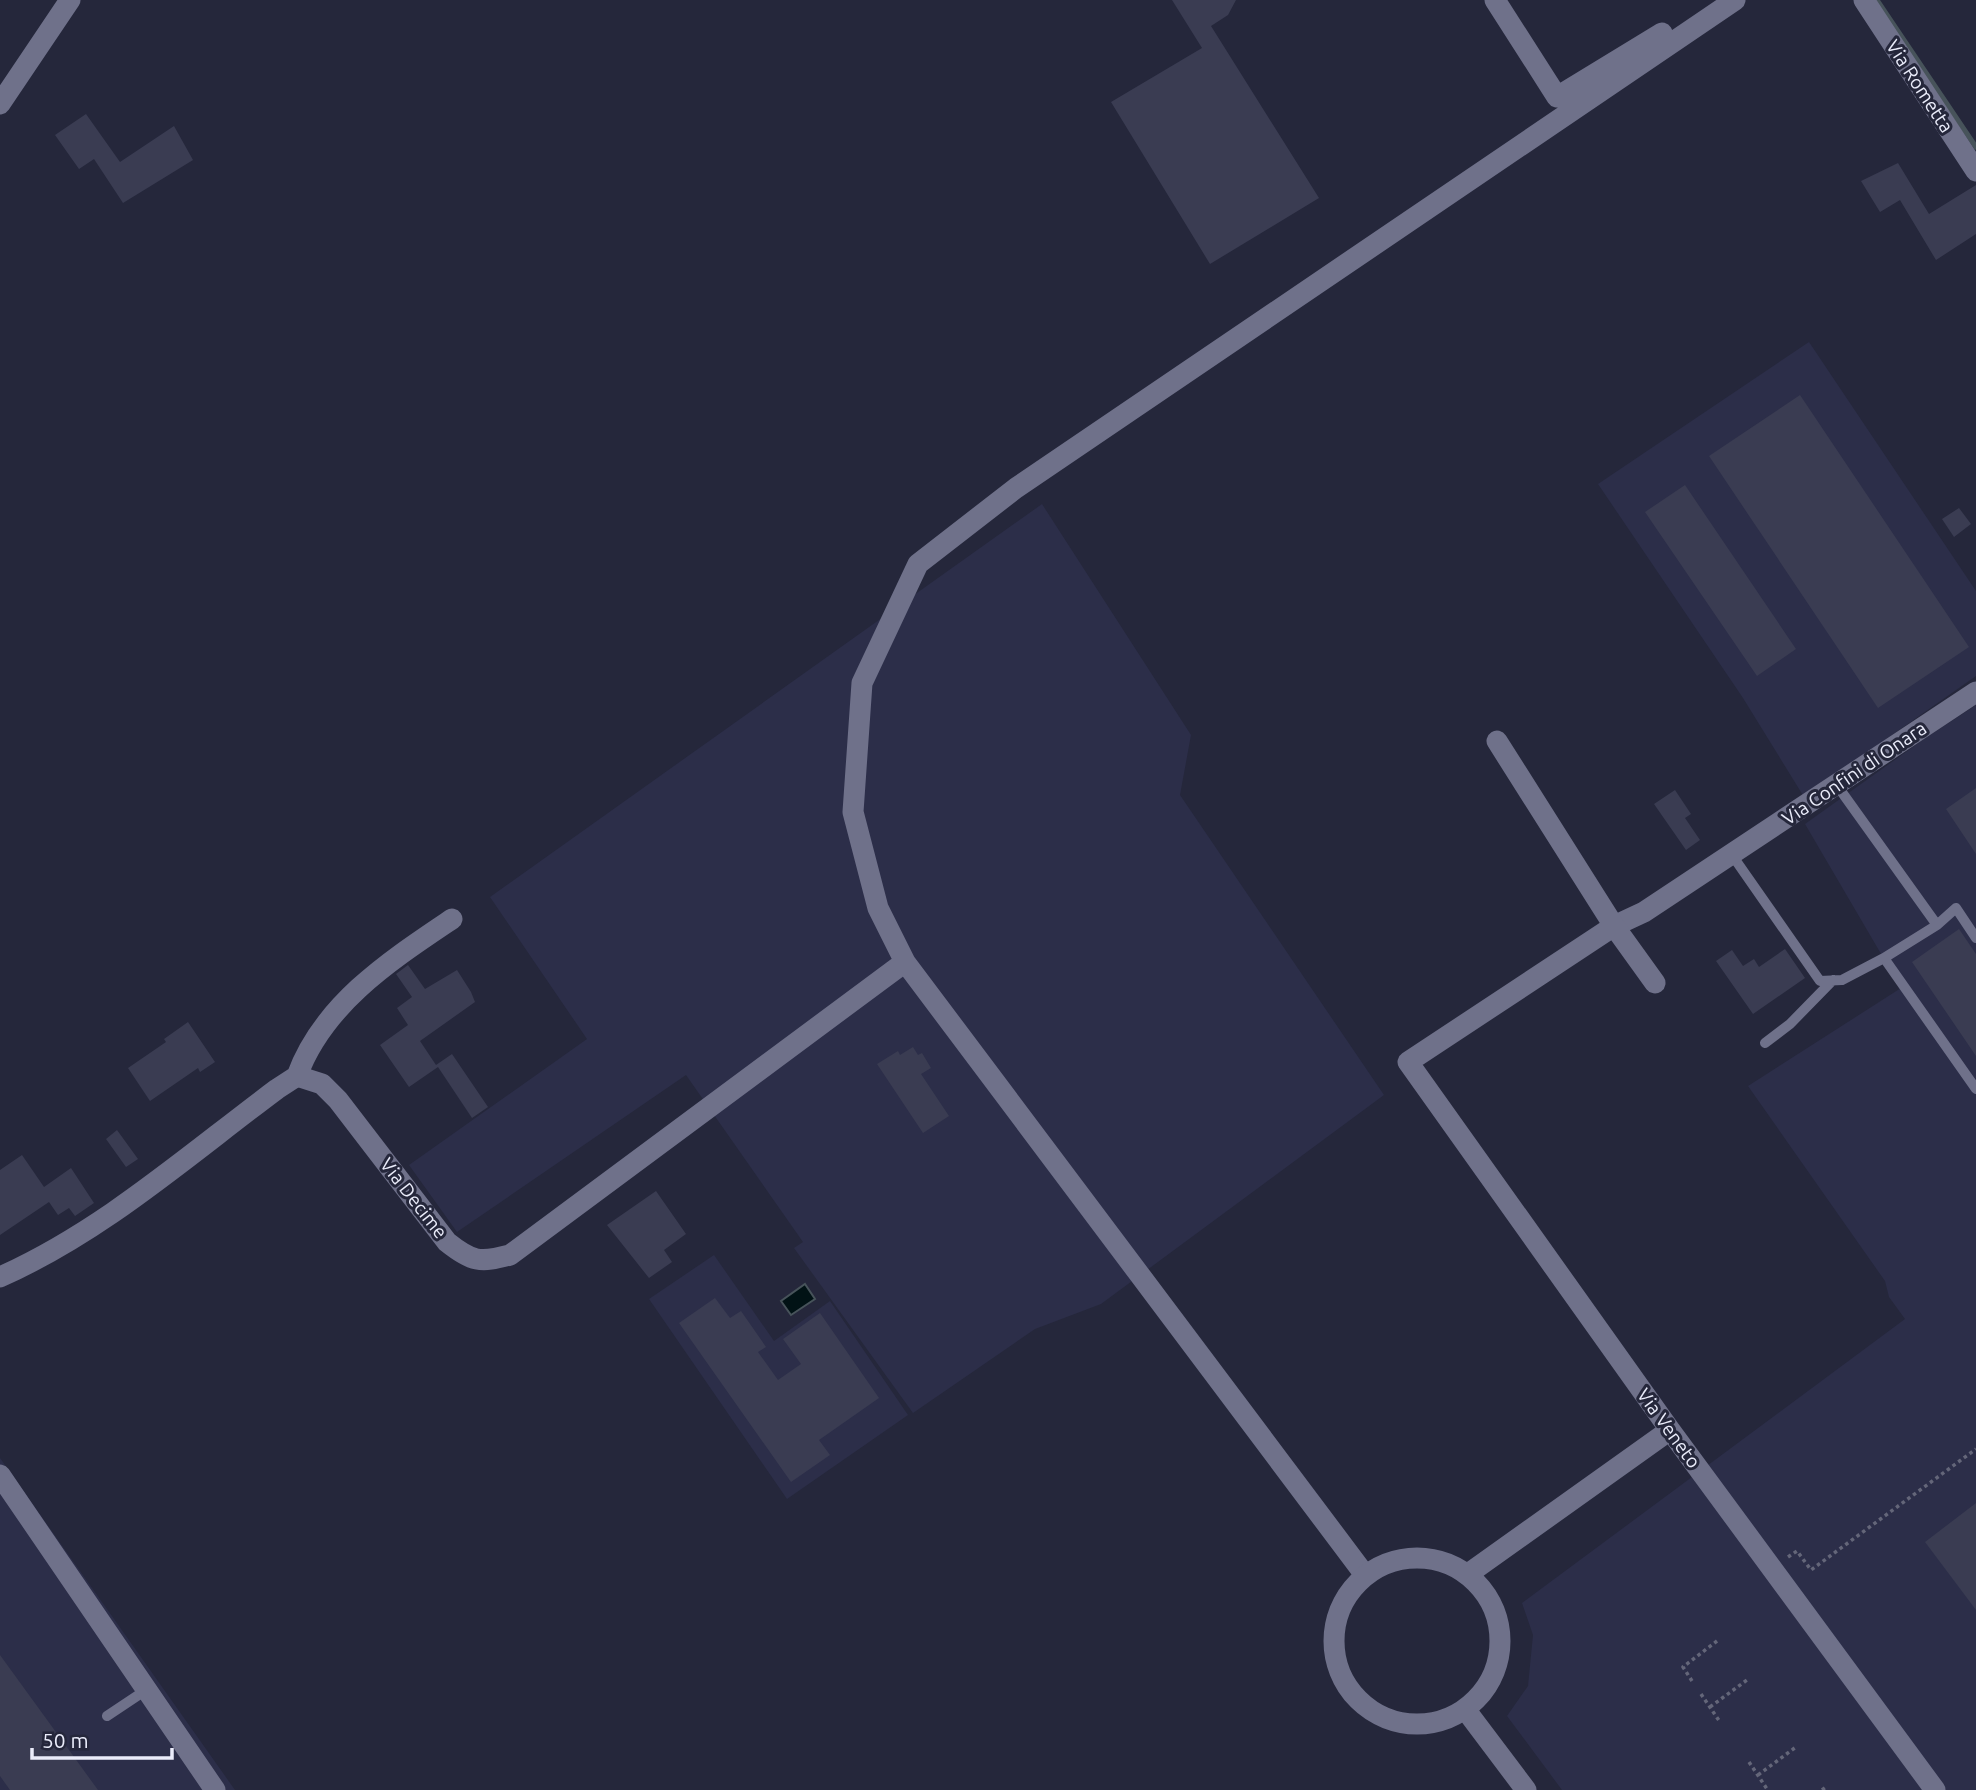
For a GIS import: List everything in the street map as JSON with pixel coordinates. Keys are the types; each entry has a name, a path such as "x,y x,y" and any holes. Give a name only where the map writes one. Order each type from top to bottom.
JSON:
{"street":[{"path":"0,104 70,0"},
{"path":"1495,0 1558,97 1662,33"},
{"path":"1365,1575 905,962 878,908 853,812 862,683 918,564 1016,488 1735,0"},
{"name":"Via Rometta","path":"1864,0 1976,171"},
{"name":"Via Confini di Onara","path":"1408,1062 1615,926 1644,912 1732,855 1976,692"},
{"path":"1497,741 1615,926 1655,983"},
{"path":"0,1277 44,1257 109,1217 266,1096 297,1076 305,1055 344,1003 383,966 452,919"},
{"name":"Via Decime","path":"297,1076 322,1084 338,1100 447,1242 467,1258 486,1261 510,1255 905,962"},
{"name":"Via Veneto","path":"1408,1062 1670,1430 1935,1790"},
{"path":"1468,1574 1670,1430"},
{"path":"1,1478 215,1790"},
{"path":"1416,1557 1443,1562 1468,1574 1485,1593 1497,1616 1500,1642 1496,1667 1484,1691 1465,1709 1443,1720 1407,1723 1372,1712 1353,1695 1340,1675 1333,1648 1335,1621 1346,1595 1365,1575 1389,1562 1416,1557"},
{"path":"1465,1709 1526,1790"}],"lane":[{"path":"1836,784 1937,925"},
{"path":"1732,855 1820,981 1842,980 1884,958 1937,925 1956,908 1976,938"},
{"path":"1884,958 1976,1089"},
{"path":"1765,1043 1790,1024 1833,980"},
{"path":"107,1716 146,1690"}],"path":[{"path":"1771,1569 1797,1551 1811,1570 1976,1449"},
{"path":"1692,1681 1683,1667 1717,1641"},
{"path":"1710,1707 1747,1680"},
{"path":"1701,1694 1720,1722"},
{"path":"1758,1775 1796,1747"},
{"path":"1749,1762 1767,1789"}],"shaded area":[{"path":"1809,342 1976,591 1976,676 1804,797 1743,698 1598,484"},
{"path":"1042,504 1191,735 1180,795 1384,1095 1101,1304 1035,1329 913,1413 794,1248 803,1242 686,1075 457,1232 409,1165 587,1039 490,897"},
{"path":"1976,705 1976,1790 1562,1790 1507,1716 1528,1686 1533,1635 1522,1603 1905,1319 1889,1297 1885,1281 1748,1086 1901,988 1805,824"},
{"path":"714,1255 774,1341 830,1301 908,1415 787,1499 649,1299"},
{"path":"805,1284 815,1299 791,1315 781,1301"},
{"path":"0,1458 235,1790 0,1790"}],"building":[{"path":"1172,0 1236,0 1228,15 1211,26 1319,198 1210,264 1111,102 1202,48"},
{"path":"86,114 120,162 174,126 193,160 123,203 94,159 79,169 55,135"},
{"path":"1898,163 1929,214 1976,185 1976,234 1936,260 1900,200 1880,212 1861,181"},
{"path":"1800,395 1969,647 1878,708 1709,456"},
{"path":"1685,485 1796,649 1757,676 1645,512"},
{"path":"1959,508 1971,524 1954,537 1942,519"},
{"path":"1976,788 1976,854 1946,809"},
{"path":"1675,790 1691,814 1685,818 1700,840 1686,850 1654,804"},
{"path":"1959,929 1976,954 1976,1056 1912,962"},
{"path":"1785,949 1805,978 1753,1014 1716,961 1732,950 1743,966 1754,959 1759,967"},
{"path":"408,965 425,989 457,970 471,992 475,1002 420,1041 436,1065 452,1054 488,1107 472,1118 438,1067 409,1087 380,1045 408,1025 397,1008 412,997 396,974"},
{"path":"188,1022 215,1062 200,1072 198,1068 150,1101 128,1068 166,1042 164,1039"},
{"path":"913,1047 918,1055 922,1053 931,1068 921,1074 949,1116 923,1133 877,1064 898,1051 900,1055"},
{"path":"117,1130 138,1159 126,1167 106,1139"},
{"path":"22,1155 44,1187 71,1168 94,1203 75,1216 69,1208 58,1215 49,1202 0,1235 0,1170"},
{"path":"656,1191 686,1234 664,1250 672,1262 649,1278 607,1225"},
{"path":"715,1298 730,1318 741,1311 766,1347 758,1352 778,1380 801,1364 783,1339 820,1313 879,1398 819,1440 830,1455 791,1482 679,1323"},
{"path":"1976,1503 1976,1610 1925,1542"},
{"path":"0,1655 98,1790 10,1790 0,1776"}],"waterway":[{"path":"1877,0 1976,147"}]}
